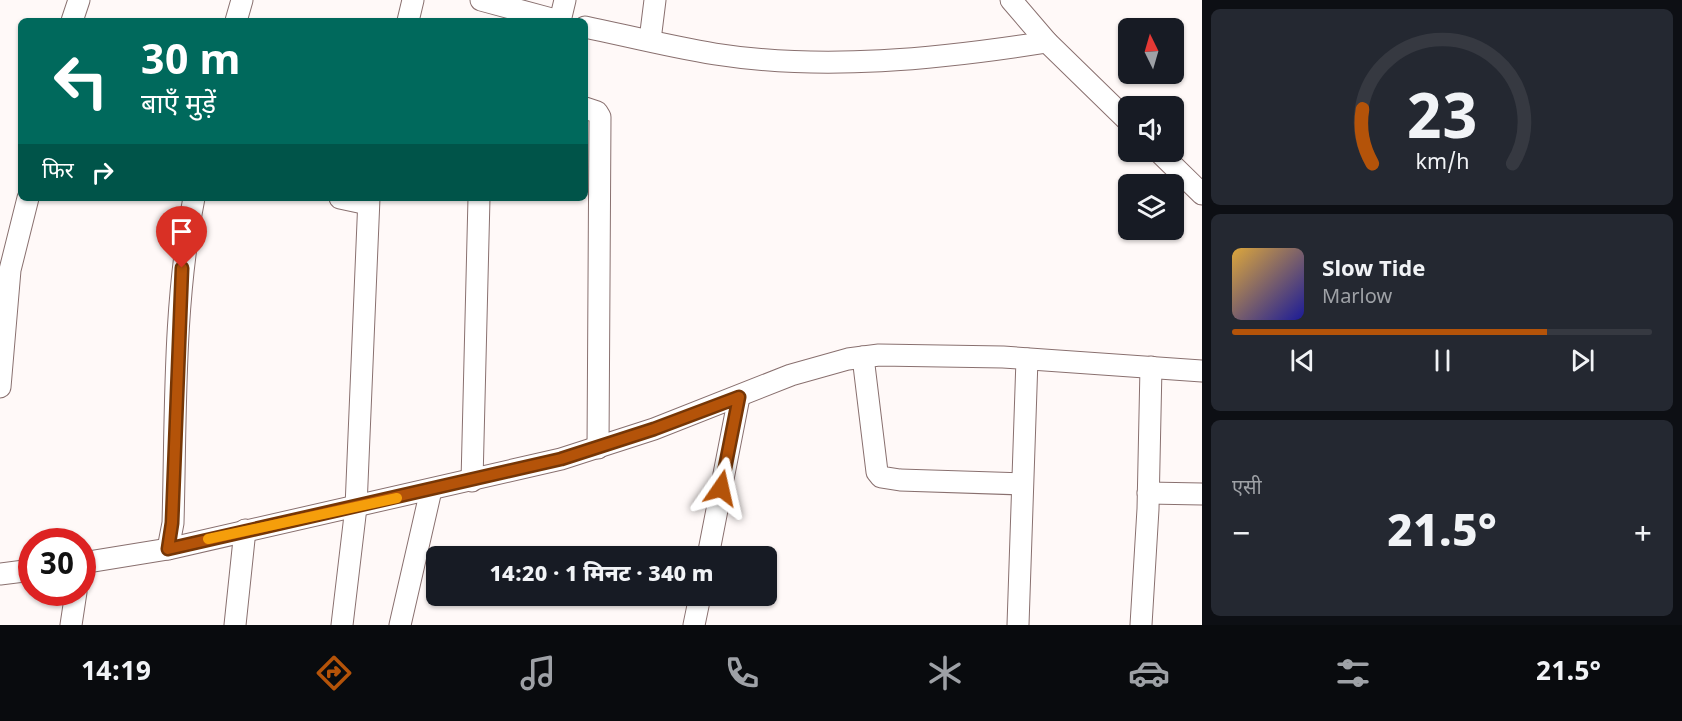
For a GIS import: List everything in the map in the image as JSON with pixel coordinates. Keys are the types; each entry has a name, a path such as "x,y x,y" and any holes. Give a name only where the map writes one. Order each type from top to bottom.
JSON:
{"street":[{"path":"73,18 79,0"},
{"path":"237,18 242,0"},
{"path":"409,18 413,0"},
{"path":"560,18 565,0"},
{"path":"650,40 655,0"},
{"path":"1011,0 1047,42 1118,112"},
{"path":"491,8 543,18"},
{"path":"588,28 716,54 808,61 977,53 1047,42"},
{"path":"588,109 597,112 600,117 598,448"},
{"path":"1169,162 1202,194"},
{"path":"0,387 5,269 27,201"},
{"path":"168,549 172,523 179,309 184,248 193,201"},
{"path":"342,625 356,507 368,201"},
{"path":"472,481 479,201"},
{"path":"96,561 168,549 472,481 598,448 739,397 791,375 863,357 1027,359 1202,370"},
{"path":"863,357 877,472 881,477 900,480 1022,484"},
{"path":"1018,625 1027,359"},
{"path":"1141,625 1148,493 1151,367"},
{"path":"710,546 739,397"},
{"path":"400,625 431,490"},
{"path":"1148,493 1202,494"},
{"path":"235,625 245,530"},
{"path":"0,574 18,572"},
{"path":"71,625 74,606"},
{"path":"694,625 698,606"}],"slow traffic":[{"path":"208,539 397,498"}],"route":[{"path":"182,268 172,523 168,549 561,459 654,429 739,397 721,488"}]}
